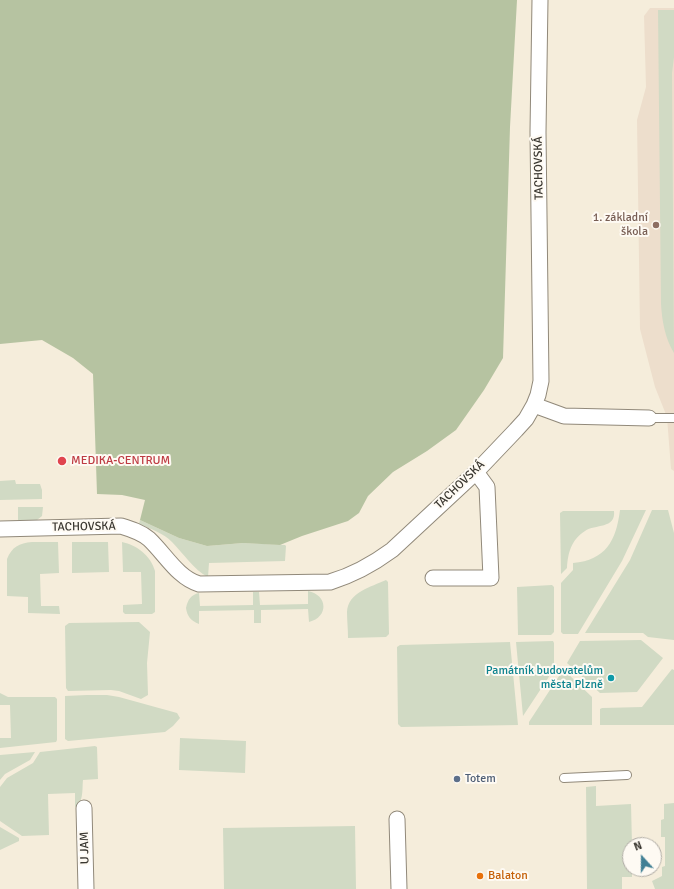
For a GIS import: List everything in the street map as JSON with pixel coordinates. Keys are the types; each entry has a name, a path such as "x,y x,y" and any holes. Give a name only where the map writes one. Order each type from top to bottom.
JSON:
{"street":[{"name":"TACHOVSKÁ","path":"0,529 121,526 134,530 148,539 182,575 193,583 199,584 330,582 360,570 392,550 476,472 526,419 534,406 541,381 538,132 540,0"},
{"path":"534,406 564,416 650,418"},
{"path":"433,578 492,578 487,487 476,472"},
{"name":"U JAM","path":"84,808 86,889"},
{"path":"397,819 399,889"}],"lane":[{"path":"650,418 674,418"},
{"path":"564,778 627,775"}],"shaded area":[{"name":"1. základní škola","path":"650,8 674,8 674,471 671,469 667,417 655,387 640,329 637,120 646,87 644,16"}],"green space":[{"path":"0,0 517,0 510,127 503,358 484,390 456,430 427,451 393,472 368,496 359,513 348,521 280,545 243,543 207,546 179,538 140,520 145,500 122,495 97,494 93,374 73,358 42,340 0,344"},
{"path":"658,10 674,10 674,57 672,73 674,353 664,329 661,304"},
{"path":"15,480 16,484 40,484 42,499 0,500 0,481"},
{"path":"18,507 43,507 42,516 37,520 18,520"},
{"path":"620,510 646,510 622,561 578,634 563,634 561,632 561,583 573,570 573,563 594,558 607,547 616,531"},
{"path":"652,510 668,510 674,533 674,640 648,637 643,633 585,633 630,560"},
{"path":"563,511 614,511 614,517 612,521 589,529 576,538 569,552 567,568 561,574 560,513"},
{"path":"140,520 179,538 207,546 243,543 285,545 285,561 209,563 208,577 193,566 176,546 165,536 139,524"},
{"path":"58,542 59,573 40,574 41,606 59,606 60,614 28,613 28,597 7,596 7,559 11,551 16,546 23,543"},
{"path":"72,542 108,542 109,572 72,573"},
{"path":"122,542 128,543 143,552 153,566 155,571 155,612 152,614 125,614 123,612 123,605 142,604 141,572 123,572"},
{"path":"386,580 388,582 389,634 386,637 348,638 347,612 348,605 351,600 361,591"},
{"path":"552,585 554,587 554,632 551,635 518,635 517,587"},
{"path":"308,591 315,593 322,601 324,606 320,616 309,622 308,609 261,610 261,623 254,623 254,610 199,611 199,624 190,618 186,608 190,598 199,593 200,606 253,605 253,592 259,592 260,605 308,604"},
{"path":"139,622 150,632 147,663 148,695 141,699 119,691 111,690 68,691 66,688 65,626 69,623"},
{"path":"641,640 663,658 637,692 600,693 567,663 580,641"},
{"path":"553,641 554,669 523,716 516,642"},
{"path":"510,642 518,725 401,727 398,724 397,647 400,645"},
{"path":"672,669 674,670 674,725 600,725 600,709 642,707"},
{"path":"566,672 592,697 592,725 529,725 529,722 561,673"},
{"path":"0,693 8,697 55,697 57,699 56,742 0,748 0,738 11,738 10,705 0,705"},
{"path":"107,695 119,697 177,713 180,718 165,732 68,741 65,739 65,696"},
{"path":"180,738 246,741 245,773 179,770"},
{"path":"97,747 98,779 83,780 81,799 78,805 75,807 75,793 48,794 49,835 22,836 0,821 0,787 7,778 33,763 40,752"},
{"path":"35,752 30,760 5,774 0,780 0,755"},
{"path":"596,786 596,806 631,804 632,837 622,837 622,889 587,889 586,787"},
{"path":"674,803 674,889 655,889 652,881 662,877 662,867 665,866 665,837 661,837 661,820 664,819 664,804"},
{"path":"355,826 356,889 224,889 223,828"},
{"path":"0,827 19,838 19,841 0,850"}],"place":[{"name":"1. základní škola","path":"656,225"},
{"name":"MEDIKA-CENTRUM","path":"62,461"},
{"name":"Památník budovatelům města Plzně","path":"611,678"},
{"name":"Totem","path":"457,779"},
{"name":"Balaton","path":"480,876"}]}
